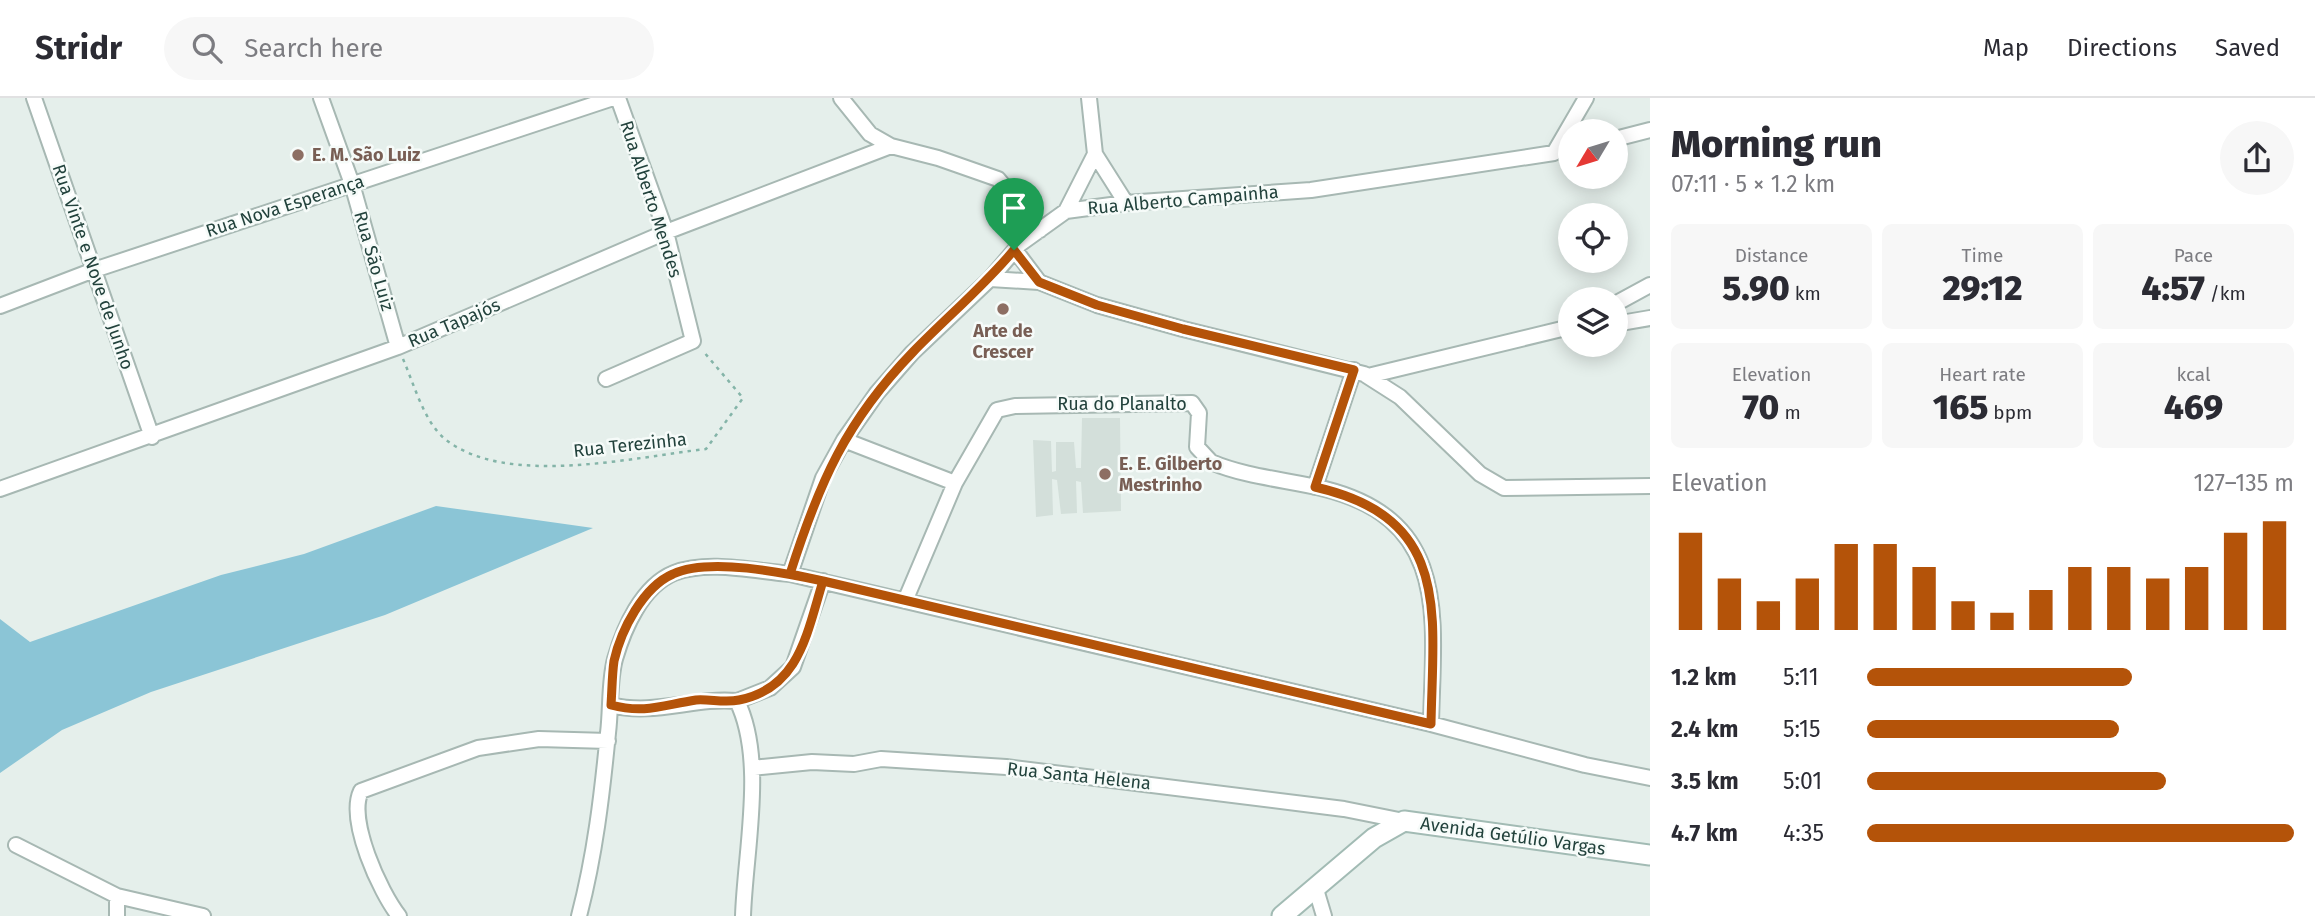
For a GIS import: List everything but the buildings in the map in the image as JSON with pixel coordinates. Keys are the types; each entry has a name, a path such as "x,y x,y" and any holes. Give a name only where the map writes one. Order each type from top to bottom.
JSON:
{"street":[{"name":"Rua Vinte e Nove de Junho","path":"34,98 152,437"},
{"name":"Rua São Luiz","path":"321,98 352,184 398,347"},
{"name":"Rua Nova Esperança","path":"0,306 93,270 615,98"},
{"name":"Rua Alberto Mendes","path":"615,98 666,232 693,341"},
{"path":"841,98 870,134 891,146 938,158 998,179 1040,230"},
{"path":"1089,98 1095,154 1126,203"},
{"path":"1554,153 1586,98"},
{"path":"1628,136 1650,130"},
{"name":"Rua Tapajós","path":"6,487 398,347 666,232 891,146"},
{"name":"Rua Alberto Campainha","path":"790,574 823,478 844,440 877,393 912,353 990,279 1014,250 1066,211 1126,203 1311,190 1558,152"},
{"path":"1066,211 1095,154"},
{"path":"1014,250 1039,282"},
{"path":"990,279 1039,282 1097,305 1183,329 1354,370 1400,397 1480,474 1504,488 1650,486"},
{"path":"1628,297 1650,285"},
{"path":"1628,322 1650,318"},
{"path":"1368,376 1558,330"},
{"path":"607,379 693,341"},
{"path":"1315,487 1354,370"},
{"name":"Rua do Planalto","path":"955,483 998,410 1015,405 1192,403 1198,409 1198,447 1205,458 1219,466 1315,487 1375,507 1396,526 1422,564 1433,605 1431,724"},
{"path":"844,440 955,483 905,601"},
{"path":"579,916 593,864 614,661 636,608 653,588 672,574 689,570 712,568 790,574 823,581 1431,724 1585,765 1650,778"},
{"path":"611,705 635,711 713,699 737,701 771,688 785,677 802,645 823,581"},
{"path":"737,701 747,724 752,768 743,916"},
{"path":"399,916 378,884 368,859 358,803 361,791 436,761 478,748 539,739 607,741"},
{"name":"Rua Santa Helena","path":"752,768 812,762 854,764 881,760 1006,767 1344,809 1405,821"},
{"name":"Avenida Getúlio Vargas","path":"1282,916 1374,838 1405,821 1650,855"},
{"path":"16,845 117,896 203,916"},
{"path":"1315,886 1324,916"},
{"path":"117,896 117,916"}],"path":[{"name":"Rua Terezinha","path":"398,347 432,422 445,439 468,452 494,461 534,469 706,449 743,398 693,341"}],"shaded area":[{"path":"1082,418 1120,418 1121,511 1083,513 1081,482 1076,481 1077,513 1061,514 1057,480 1052,479 1053,515 1036,517 1033,440 1051,441 1052,472 1056,471 1056,442 1074,442 1076,468 1081,468"}],"water":[{"path":"436,506 593,528 385,615 151,692 62,730 0,773 0,619 30,642 221,575 304,554"}],"place":[{"name":"E. M. São Luiz","path":"298,155"},
{"name":"Arte de Crescer","path":"1003,309"},
{"name":"E. E. Gilberto Mestrinho","path":"1105,474"}],"route":[{"path":"1014,250 990,279 912,353 877,393 844,440 823,478 790,574 823,581 802,645 793,667 785,677 771,688 737,701 713,699 635,711 611,705 614,661 636,608 653,588 672,574 712,568 790,574 823,581 1431,724 1433,605 1422,564 1396,526 1375,507 1315,487 1354,370 1183,329 1097,305 1039,282 1014,250"}]}
